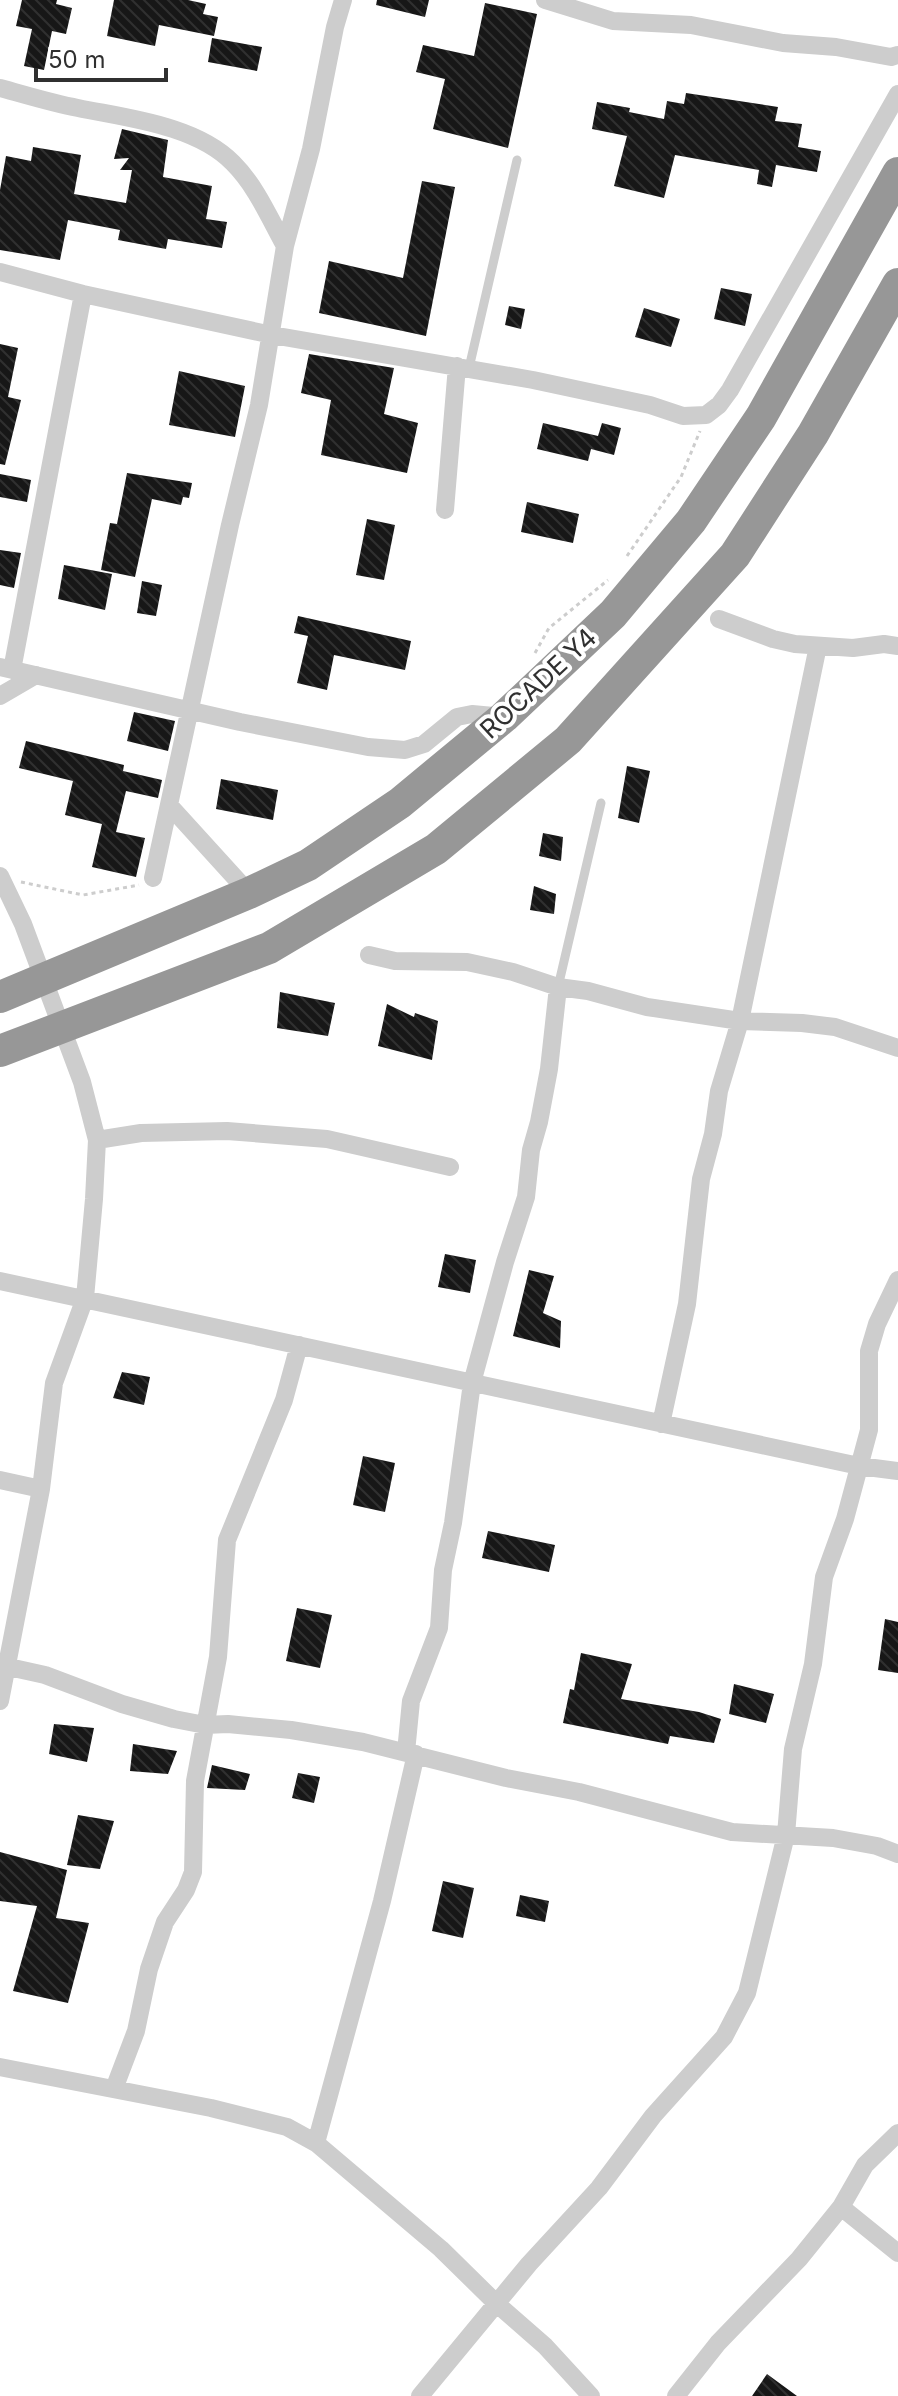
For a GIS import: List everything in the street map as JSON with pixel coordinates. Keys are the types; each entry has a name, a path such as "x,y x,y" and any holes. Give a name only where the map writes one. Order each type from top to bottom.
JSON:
{"highway":[{"name":"ROCADE Y4","path":"0,997 249,893 308,865 400,803 504,717 613,614 691,521 761,417 898,173"},
{"path":"0,1051 269,948 436,849 568,740 735,555 813,434 898,284"}],"street":[{"path":"153,878 259,405 285,246 311,149 343,0"},
{"path":"545,0 613,21 691,25 783,43 836,47 891,57 898,55"},
{"path":"0,88 80,109 120,114 206,144 230,160 251,184 285,246"},
{"path":"0,272 83,294 272,335 463,367 610,396 683,416 706,415 719,405 730,390 898,94"},
{"path":"83,294 6,668 191,711 368,747 405,750 424,744 457,717 472,714 504,717"},
{"path":"445,510 463,367"},
{"path":"719,619 773,639 818,646 898,646"},
{"path":"661,1424 687,1304 701,1179 713,1134 719,1091 740,1021 818,646"},
{"path":"0,696 36,675"},
{"path":"169,805 249,893"},
{"path":"0,878 23,924 82,1082 97,1140 85,1298 54,1383 41,1489 4,1665 0,1701"},
{"path":"369,955 395,961 467,962 647,1007 740,1021 835,1027 898,1048"},
{"path":"316,2143 382,1901 411,1753 411,1701 439,1628 443,1570 453,1523 472,1383 526,1197 531,1150 549,1069 558,987"},
{"path":"97,1140 141,1133 227,1131 327,1139 450,1167"},
{"path":"420,2396 599,2188 653,2116 724,2037 737,2016 751,1981 786,1835 793,1749 813,1664 824,1577 845,1519 869,1430 869,1351 877,1324 898,1280"},
{"path":"0,1281 859,1466 898,1471"},
{"path":"114,2089 136,2031 149,1969 165,1922 186,1890 193,1872 193,1808 220,1641 227,1540 284,1400 299,1345"},
{"path":"0,1480 41,1489"},
{"path":"4,1665 45,1675 122,1704 205,1725 291,1730 411,1753 732,1832 862,1843 898,1854"},
{"path":"0,2067 211,2108 287,2127 316,2143 441,2249 545,2346 591,2396"},
{"path":"676,2396 718,2343 799,2259 841,2207 865,2165 898,2133"},
{"path":"841,2207 898,2253"}],"lane":[{"path":"463,367 517,160"},
{"path":"558,987 601,803"}],"path":[{"path":"622,563 681,477 706,415"},
{"path":"541,681 532,671 534,655 549,628 614,575"},
{"path":"0,878 83,895 135,887 153,878"}],"building":[{"path":"22,0 57,0 56,4 72,8 66,34 52,31 44,70 24,66 32,29 16,26"},
{"path":"114,0 188,0 206,4 203,14 218,17 214,36 159,25 155,46 107,36"},
{"path":"377,0 429,0 425,17 376,5"},
{"path":"485,3 537,14 508,148 433,129 445,79 416,72 423,45 474,56"},
{"path":"212,38 262,47 257,71 208,62"},
{"path":"686,93 778,107 775,121 802,124 798,147 821,151 817,172 776,165 772,187 757,184 759,170 675,155 664,198 614,186 627,136 592,129 597,102 664,119 667,101 684,104"},
{"path":"122,129 168,140 163,177 212,186 206,219 227,222 222,248 168,239 166,249 118,240 120,230 68,220 60,260 0,250 0,190 6,156 31,161 33,147 81,155 74,194 126,203 132,170 120,170 129,158 114,159"},
{"path":"422,181 455,187 426,336 319,313 329,261 403,278"},
{"path":"721,288 752,294 745,326 714,319"},
{"path":"509,306 525,309 521,329 505,325"},
{"path":"644,308 680,319 671,347 635,337"},
{"path":"0,344 18,348 8,397 21,400 5,465 0,464"},
{"path":"309,354 394,368 384,414 418,423 407,473 321,455 331,400 301,393"},
{"path":"179,371 245,386 235,437 169,425"},
{"path":"543,423 598,436 602,423 621,428 614,455 591,449 588,461 537,449"},
{"path":"127,473 192,483 189,498 183,497 181,505 152,499 135,577 101,570 110,523 117,524"},
{"path":"0,474 31,480 27,502 0,497"},
{"path":"527,502 579,514 573,543 521,532"},
{"path":"367,519 395,525 384,580 356,575"},
{"path":"0,550 21,553 14,588 0,585"},
{"path":"64,565 112,574 105,610 58,599"},
{"path":"142,581 162,585 156,616 137,613"},
{"path":"298,616 411,641 405,670 334,655 327,690 297,683 308,636 294,633"},
{"path":"134,712 175,721 168,751 127,741"},
{"path":"26,741 124,765 123,771 162,780 158,798 126,791 116,832 145,838 136,877 92,867 102,824 65,815 73,781 19,768"},
{"path":"627,766 650,771 639,823 618,818"},
{"path":"221,779 278,790 273,820 216,809"},
{"path":"543,833 563,837 561,861 539,856"},
{"path":"534,886 556,894 554,914 530,910"},
{"path":"280,992 335,1003 328,1036 277,1028"},
{"path":"387,1004 414,1017 415,1013 438,1021 432,1060 378,1046"},
{"path":"445,1254 476,1260 470,1293 438,1287"},
{"path":"529,1270 554,1276 543,1313 561,1321 560,1348 513,1336"},
{"path":"122,1372 150,1377 144,1405 113,1398"},
{"path":"363,1456 395,1463 385,1512 353,1505"},
{"path":"488,1531 555,1545 549,1572 482,1558"},
{"path":"297,1608 332,1615 320,1668 286,1661"},
{"path":"885,1619 898,1622 898,1673 878,1670"},
{"path":"581,1653 632,1664 621,1699 699,1712 721,1719 714,1743 670,1736 668,1744 563,1723 570,1689 574,1690"},
{"path":"734,1684 774,1694 766,1723 729,1714"},
{"path":"54,1724 94,1728 87,1762 49,1754"},
{"path":"133,1744 177,1751 168,1774 130,1771"},
{"path":"212,1765 250,1774 245,1790 207,1788"},
{"path":"298,1773 320,1777 314,1803 292,1798"},
{"path":"78,1815 114,1821 100,1869 67,1865"},
{"path":"0,1852 67,1870 56,1918 89,1923 68,2003 13,1991 37,1906 0,1901"},
{"path":"443,1881 474,1888 463,1938 432,1931"},
{"path":"520,1895 549,1901 545,1922 516,1916"},
{"path":"767,2374 797,2396 752,2396"}]}
